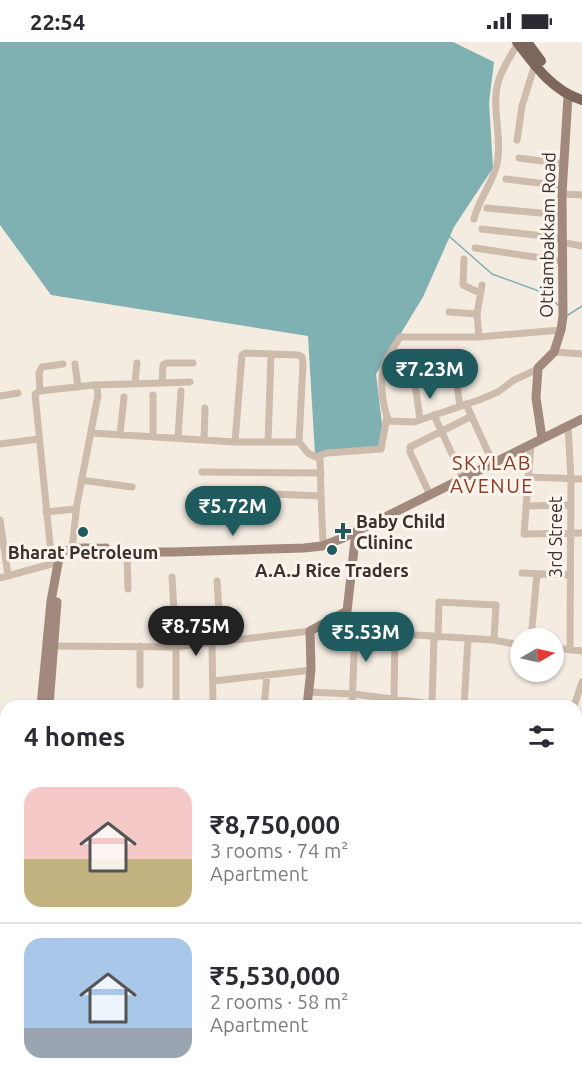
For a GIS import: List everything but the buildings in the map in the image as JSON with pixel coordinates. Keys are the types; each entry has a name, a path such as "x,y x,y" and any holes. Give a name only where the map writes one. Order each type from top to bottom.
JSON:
{"main road":[{"path":"523,42 535,64 556,88 568,96 582,100"},
{"path":"523,42 560,83 569,90 582,94"}],"street":[{"path":"474,219 479,200 491,184 497,162 496,93 498,83 523,42"},
{"path":"517,140 522,106 535,64"},
{"name":"Ottiambakkam Road","path":"538,369 554,352 563,316 562,190 568,96"},
{"path":"519,158 564,164"},
{"path":"506,179 582,195"},
{"path":"488,208 562,214"},
{"path":"482,229 562,240 582,246"},
{"path":"475,248 561,261"},
{"path":"465,259 463,285 480,293"},
{"path":"479,337 477,314 482,285"},
{"path":"449,312 477,314"},
{"path":"235,442 240,359 245,353 302,357 299,442 303,449 311,455 318,456 327,453 381,449 387,416 382,383 385,362 400,338 479,337 561,330"},
{"path":"554,352 582,354"},
{"path":"268,442 271,354"},
{"path":"135,383 137,363"},
{"path":"162,383 164,364 193,363"},
{"path":"40,392 39,373 42,367 63,364"},
{"path":"75,364 78,387"},
{"path":"387,416 389,420 396,422 414,422 498,392 514,380 538,369 536,398 542,438"},
{"path":"456,378 463,405 472,416 493,463"},
{"path":"49,700 57,602 35,394 94,385 190,382"},
{"path":"415,383 420,420"},
{"path":"72,549 76,509 98,395 94,385"},
{"path":"177,438 181,391"},
{"path":"0,396 18,393"},
{"path":"153,395 153,437"},
{"path":"120,435 124,398"},
{"path":"204,440 205,408"},
{"path":"434,415 462,478"},
{"path":"430,495 410,452 410,447 472,416"},
{"path":"101,549 115,552 173,552 304,548 334,542 582,418"},
{"name":"3rd Street","path":"570,425 570,648"},
{"path":"91,433 235,442 299,442"},
{"path":"0,444 39,439"},
{"path":"531,444 524,534 582,533"},
{"path":"318,456 321,473 323,541"},
{"path":"202,472 321,473"},
{"path":"528,477 582,479"},
{"path":"81,480 132,487"},
{"path":"201,491 321,496"},
{"path":"526,506 571,505"},
{"path":"46,512 76,509"},
{"path":"0,520 8,576"},
{"path":"42,700 55,567 61,554 72,549 101,549 115,546 232,545 323,541 356,532"},
{"path":"356,532 346,612 347,629 510,643"},
{"path":"127,551 128,589"},
{"path":"0,578 55,567"},
{"path":"522,573 570,575"},
{"path":"532,628 537,574"},
{"path":"172,577 176,700"},
{"path":"217,581 221,641"},
{"path":"432,700 439,602 496,604 494,640"},
{"path":"53,646 176,647 310,631 346,612"},
{"path":"307,700 311,670 310,631"},
{"path":"352,700 355,631"},
{"path":"394,699 395,634"},
{"path":"464,700 468,639"},
{"path":"213,642 213,700"},
{"path":"140,646 140,685"},
{"path":"564,648 582,651"},
{"path":"213,681 311,670"},
{"path":"265,700 267,675"},
{"path":"576,700 582,682"},
{"path":"308,692 353,694 402,700"}],"water":[{"path":"0,42 453,42 494,62 489,102 493,168 454,227 423,297 376,374 385,449 315,454 308,336 51,295 0,225"}],"waterway":[{"path":"450,237 492,274 547,294 558,305"},
{"path":"568,315 582,306"}],"place":[{"name":"Baby Child Clininc","path":"343,531"},
{"name":"Bharat Petroleum","path":"83,532"},
{"name":"A.A.J Rice Traders","path":"332,550"}],"district":[{"name":"SKYLAB AVENUE","path":"492,474"}]}
